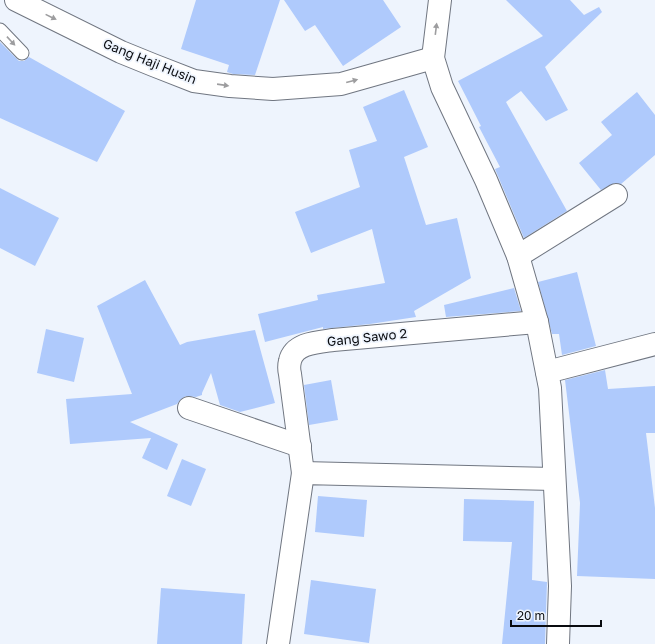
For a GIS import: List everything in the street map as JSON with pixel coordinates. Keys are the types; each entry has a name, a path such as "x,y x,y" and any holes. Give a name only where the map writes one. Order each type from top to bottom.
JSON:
{"street":[{"name":"Gang Haji Husin","path":"16,0 121,52 194,81 272,89 341,84 433,58"},
{"path":"440,0 433,58 442,87 486,180 518,256 537,322 550,388 560,586 558,644"},
{"path":"518,256 616,195"},
{"name":"Gang Sawo 2","path":"278,644 303,473 289,362 296,351 309,343 333,340 537,322"},
{"path":"547,372 655,344"},
{"path":"189,408 300,446"},
{"path":"303,473 554,480"}],"lane":[{"path":"0,30 22,53"}],"building":[{"path":"196,0 280,0 255,75 233,74 227,72 229,65 181,49"},
{"path":"284,0 383,0 401,27 343,66 315,25 305,31"},
{"path":"506,0 570,0 584,15 599,7 602,12 545,67 568,110 546,121 521,91 506,102 567,211 524,238 495,169 500,167 479,127 481,126 458,81 543,36"},
{"path":"0,42 19,61 24,61 29,57 125,111 97,162 0,118"},
{"path":"404,90 428,147 404,157 426,225 457,218 471,278 414,311 416,317 370,324 323,329 323,327 265,342 258,314 318,300 317,295 385,283 372,229 311,253 295,212 360,187 349,150 377,141 363,107"},
{"path":"637,92 655,115 655,155 621,184 615,183 601,190 579,163 612,135 601,122"},
{"path":"0,188 59,218 35,266 0,248"},
{"path":"577,272 596,346 562,355 559,334 552,334 538,282"},
{"path":"145,280 180,345 187,342 255,330 275,403 240,412 220,405 211,373 202,395 196,397 186,396 177,404 130,422 178,444 167,470 142,458 151,438 70,444 66,399 132,394 97,306"},
{"path":"514,288 521,311 446,317 444,305"},
{"path":"46,329 84,338 74,382 37,373"},
{"path":"605,370 608,389 655,386 655,433 646,433 655,508 655,579 577,576 580,503 565,380"},
{"path":"331,380 338,420 309,425 304,385"},
{"path":"182,459 206,469 191,506 167,496"},
{"path":"318,496 367,500 364,537 315,532"},
{"path":"464,499 534,501 532,580 547,582 545,644 502,644 512,542 463,541"},
{"path":"311,580 376,589 369,643 304,634"},
{"path":"161,588 245,594 242,644 157,644"}]}
